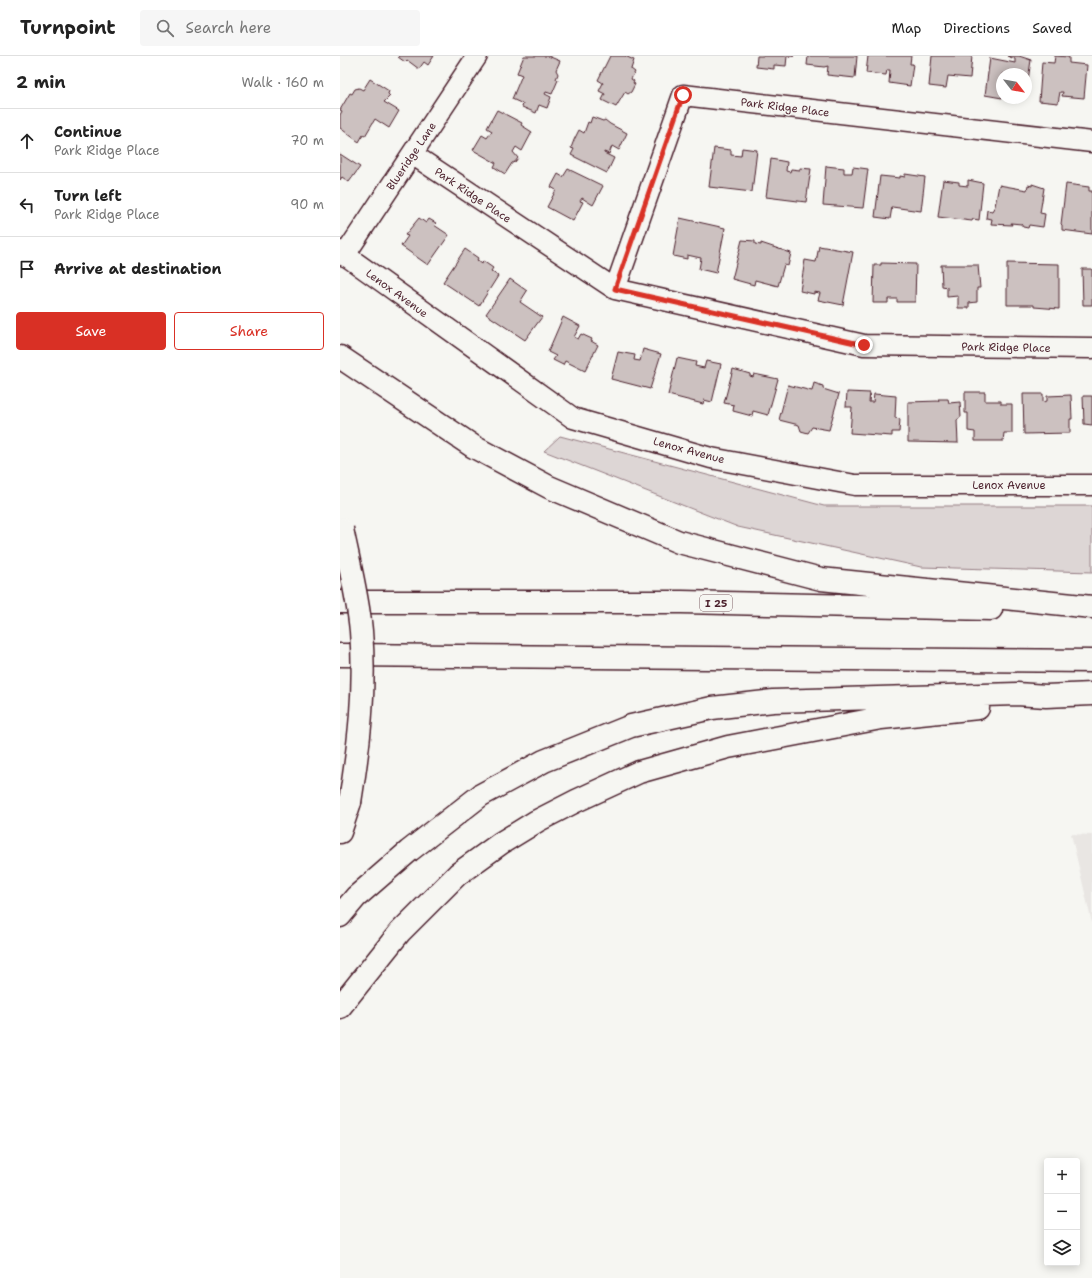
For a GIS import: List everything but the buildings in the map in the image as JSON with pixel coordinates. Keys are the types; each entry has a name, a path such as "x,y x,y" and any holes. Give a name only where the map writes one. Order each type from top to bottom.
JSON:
{"highway":[{"path":"340,357 390,393 474,447 549,487 679,542 821,579 1092,607"},
{"path":"340,832 350,802 360,738 363,685 361,631 341,526"},
{"name":"I 25","path":"340,602 682,602 1092,612"},
{"path":"340,655 1092,661"},
{"path":"340,916 356,897 409,851 481,794 544,761 631,726 712,708 773,701 1009,694 1046,696 1092,694"},
{"path":"340,1007 400,932 458,874 502,843 537,821 639,772 728,747 873,719 1019,704 1046,696"}],"street":[{"name":"Blueridge Lane","path":"342,254 412,154 477,56"},
{"name":"Park Ridge Place","path":"615,289 683,95 1092,142"},
{"name":"Park Ridge Place","path":"412,154 615,289 864,345 1092,348"},
{"name":"Lenox Avenue","path":"342,254 573,418 711,458 855,485 1092,485"}],"shaded area":[{"path":"560,436 824,506 1092,506 1092,572 921,567 738,527 544,451"},
{"path":"1071,834 1092,835 1092,923"}],"route":[{"path":"683,95 615,289 864,345"}]}
